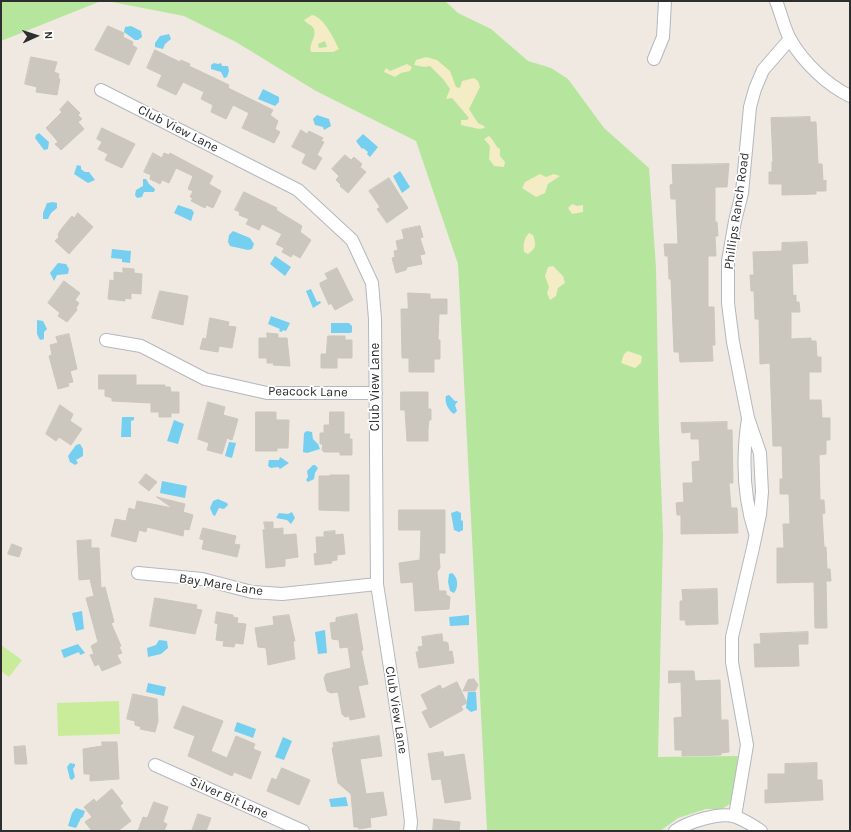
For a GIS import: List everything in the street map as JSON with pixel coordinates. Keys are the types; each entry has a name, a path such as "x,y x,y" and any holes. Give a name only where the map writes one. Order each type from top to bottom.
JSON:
{"street":[{"path":"654,59 663,37 665,1"},
{"path":"776,1 790,39 817,72 836,88 850,96"},
{"name":"Phillips Ranch Road","path":"735,816 747,745 732,662 732,637 756,534 747,501 745,479 745,441 748,418 732,334 728,303 728,261 735,221 742,193 750,107 755,89 763,70 790,39"},
{"name":"Club View Lane","path":"101,90 298,190 352,240 372,283 375,319 377,584 401,739 411,822 410,831"},
{"name":"Peacock Lane","path":"106,340 141,346 205,379 267,393 376,393"},
{"name":"Bay Mare Lane","path":"138,574 202,579 252,592 282,594 377,584"},
{"name":"Silver Bit Lane","path":"155,766 303,831"},
{"path":"675,831 698,820 735,816 761,831"}],"green space":[{"path":"1,1 101,1 1,41"},
{"path":"107,1 445,1 458,13 491,29 528,61 551,68 568,79 604,128 649,168 656,268 659,432 663,536 658,757 738,756 732,800 730,804 722,809 706,809 678,818 660,831 487,831 458,264 416,141 316,91 236,42 184,16"},
{"path":"1,645 22,660 9,677 1,671"},
{"path":"119,701 120,734 58,736 57,703"}],"sand":[{"path":"312,15 321,20 328,29 339,49 333,52 311,52 310,49 315,32 312,26 304,20","holes":["325,41 327,47 319,48 318,44"]},
{"path":"426,57 437,60 450,71 456,87 460,88 462,81 474,78 478,81 480,87 469,109 478,123 485,128 479,129 461,125 461,120 467,120 469,118 452,98 446,99 450,89 443,79 430,66 424,67 414,65 416,60"},
{"path":"407,64 412,67 410,71 401,73 395,77 384,72 386,68 390,71"},
{"path":"489,136 500,149 500,156 505,162 504,167 494,166 489,159 490,146 484,139"},
{"path":"540,174 546,177 554,174 560,176 548,184 545,193 536,197 522,188 525,182"},
{"path":"572,204 577,206 583,205 583,212 572,214 568,208"},
{"path":"529,233 533,235 535,243 533,250 528,254 524,252 524,247 525,239"},
{"path":"553,266 563,276 565,283 558,288 556,296 550,300 547,293 549,287 545,276 548,267"},
{"path":"628,351 642,356 641,363 635,368 621,363 624,354"}],"water":[{"path":"131,26 141,31 142,37 138,40 135,40 124,32 125,27"},
{"path":"169,34 171,39 165,44 163,49 155,47 155,43 160,36"},
{"path":"214,63 221,63 222,66 228,66 229,71 227,77 224,78 221,72 211,69 211,65"},
{"path":"263,89 279,97 279,102 275,106 258,99"},
{"path":"317,115 329,119 331,126 324,130 323,127 315,125 313,119"},
{"path":"39,133 49,142 48,149 44,150 35,138"},
{"path":"363,134 378,147 370,157 367,154 368,152 363,148 362,149 356,141"},
{"path":"77,165 81,166 81,169 85,172 89,172 95,180 88,183 74,174"},
{"path":"400,171 410,187 402,193 393,176"},
{"path":"143,179 146,179 155,189 154,192 144,192 142,197 137,198 135,195 136,190 143,186"},
{"path":"47,203 57,203 57,208 51,213 48,219 43,219 43,213"},
{"path":"178,205 193,210 192,211 194,212 191,221 174,213"},
{"path":"233,231 250,238 254,244 252,249 248,250 230,246 228,242 229,235"},
{"path":"112,249 131,251 130,263 122,262 122,259 111,258"},
{"path":"275,256 291,267 285,276 270,264"},
{"path":"58,263 66,264 69,269 68,274 57,275 54,281 50,273"},
{"path":"311,289 317,302 320,301 321,303 313,308 306,291"},
{"path":"271,316 290,323 286,331 279,331 280,329 268,324"},
{"path":"37,320 43,321 47,329 44,332 44,339 40,340 37,334"},
{"path":"331,323 349,323 352,326 352,332 331,333"},
{"path":"449,395 455,401 458,401 455,405 457,411 454,414 450,411 446,404 446,396"},
{"path":"122,417 134,417 134,420 131,421 131,437 121,437"},
{"path":"174,420 184,424 178,444 167,441"},
{"path":"307,431 312,432 313,439 318,444 320,449 307,453 303,452 304,433"},
{"path":"229,442 236,443 232,458 225,456"},
{"path":"80,444 83,449 83,456 76,460 78,463 75,465 70,462 68,456 76,445"},
{"path":"280,457 289,463 280,469 278,467 271,468 268,466 269,460 279,460"},
{"path":"313,465 318,468 314,479 308,482 306,480 308,477 307,471"},
{"path":"162,481 187,486 185,498 160,493"},
{"path":"218,499 227,503 228,505 224,509 219,508 215,516 210,508 213,501"},
{"path":"457,511 461,513 461,520 463,521 463,530 459,532 454,530 451,513"},
{"path":"292,512 295,518 291,524 287,520 276,518 279,513 288,514"},
{"path":"452,573 456,577 457,582 457,588 454,593 450,591 448,582 449,574"},
{"path":"82,611 84,629 76,631 72,613"},
{"path":"469,615 469,625 450,626 449,617"},
{"path":"325,630 327,653 318,654 315,632"},
{"path":"159,640 167,641 168,648 161,654 148,657 147,648 156,645"},
{"path":"78,644 85,653 80,655 79,652 64,658 61,650"},
{"path":"148,683 166,687 164,696 146,692"},
{"path":"468,692 476,692 477,710 471,712 466,708"},
{"path":"237,722 256,729 253,738 234,731"},
{"path":"283,737 292,741 284,760 275,757"},
{"path":"70,763 75,764 73,769 75,777 72,780 70,779 67,767"},
{"path":"346,797 348,806 331,807 329,799"},
{"path":"76,808 85,811 76,828 68,826 72,813"}],"building":[{"path":"108,26 124,33 123,37 133,42 132,45 137,48 129,65 95,50"},
{"path":"155,50 180,62 181,60 190,64 189,66 229,85 228,88 273,110 270,115 278,121 275,129 280,132 274,143 242,128 249,113 233,105 226,119 211,112 213,105 201,99 204,92 183,82 176,95 157,86 162,75 147,68"},
{"path":"31,57 57,62 54,72 59,74 58,78 60,79 57,95 36,92 37,87 25,84"},
{"path":"68,101 80,113 78,115 82,119 78,122 84,129 61,150 55,144 58,142 46,128 62,112 60,110"},
{"path":"810,117 810,122 816,122 818,164 822,164 823,181 826,180 826,191 816,191 816,194 782,195 782,184 769,184 769,172 772,172 773,162 771,118"},
{"path":"102,128 135,144 122,168 105,160 108,154 98,149 102,142 97,139"},
{"path":"301,130 307,134 309,131 323,138 321,141 324,142 317,155 322,158 315,170 302,163 306,154 292,147"},
{"path":"153,153 162,158 164,153 169,155 170,153 213,176 209,184 221,191 213,208 206,205 205,208 191,201 193,198 190,197 193,191 188,189 193,176 176,168 169,183 162,180 160,184 150,179 151,175 144,172"},
{"path":"345,155 351,160 354,157 362,164 360,167 366,172 348,193 336,180 339,176 332,169"},
{"path":"729,164 727,187 715,187 715,222 717,222 718,236 715,236 716,256 708,256 708,307 714,307 715,345 712,345 713,361 680,362 679,352 674,352 671,279 669,279 668,256 665,256 664,244 678,244 676,199 671,199 670,185 673,184 672,165"},
{"path":"389,178 408,208 387,223 377,209 380,207 369,191"},
{"path":"244,192 277,208 276,210 302,226 300,232 311,240 300,258 293,254 291,257 282,252 284,248 276,244 282,234 262,224 259,230 246,224 249,219 239,215 240,212 235,210"},
{"path":"78,213 93,227 69,254 55,241 59,237 58,234 62,228 72,216 74,218"},
{"path":"420,226 423,237 420,238 425,254 420,255 422,264 407,267 406,270 396,273 392,258 395,257 394,251 398,250 396,241 404,239 402,230"},
{"path":"807,242 808,263 792,264 793,296 796,295 796,302 799,302 800,312 791,312 791,339 811,338 811,341 816,341 817,357 821,357 821,372 809,372 809,400 821,400 822,418 830,418 830,440 826,440 826,454 819,455 820,500 824,500 825,513 822,514 824,547 826,547 827,569 830,569 831,581 826,581 827,628 815,628 814,582 777,583 777,548 784,548 783,524 790,524 789,494 780,494 780,479 783,479 782,446 773,446 770,363 760,364 759,319 755,319 754,291 751,291 750,275 754,275 753,252 782,251 782,243"},
{"path":"123,268 134,269 134,273 142,274 141,294 131,293 131,299 125,298 125,301 108,299 110,280 114,281 114,272 123,273"},
{"path":"337,268 353,300 335,310 331,303 329,305 320,283 328,279 325,274"},
{"path":"64,281 80,293 75,300 79,303 76,308 77,310 67,322 58,316 60,313 48,303"},
{"path":"160,291 188,296 183,325 152,318"},
{"path":"408,293 430,294 430,299 447,299 447,314 439,314 438,340 440,340 440,359 434,359 434,372 409,372 409,358 402,358 401,309 408,309"},
{"path":"210,318 229,322 228,326 236,327 232,348 219,346 218,352 200,349 203,338 206,339"},
{"path":"267,333 278,334 278,338 287,338 290,366 273,365 274,363 267,363 267,358 259,358 259,338 267,338"},
{"path":"69,334 77,369 70,371 73,382 68,383 69,386 58,389 49,356 52,355 50,345 58,343 56,337"},
{"path":"328,336 345,336 345,340 352,340 352,358 337,358 337,368 321,368 321,354 326,354"},
{"path":"99,375 136,375 136,385 165,385 165,387 170,387 171,392 179,392 179,413 171,413 171,417 159,417 159,412 151,412 151,403 112,401 112,398 105,396 105,389 99,389"},
{"path":"401,392 428,392 428,409 431,409 431,420 429,420 428,441 407,441 405,410 401,410"},
{"path":"208,402 225,407 223,415 238,419 232,440 227,438 222,454 207,450 209,443 198,439"},
{"path":"60,405 73,414 70,421 82,429 71,445 59,437 56,441 46,434"},
{"path":"256,412 276,412 276,420 289,420 288,448 277,448 277,451 256,451"},
{"path":"330,412 344,412 344,434 350,434 349,439 352,439 352,455 340,455 340,452 324,452 322,450 323,444 320,444 320,433 324,433 324,425 329,425"},
{"path":"727,422 727,430 732,430 733,483 729,483 731,508 737,508 738,533 681,534 681,515 677,515 676,503 684,502 683,483 693,483 692,462 700,461 699,439 691,439 691,432 682,433 681,423"},
{"path":"146,474 157,482 149,491 139,483"},
{"path":"349,475 349,511 319,510 319,476"},
{"path":"157,497 185,504 183,512 193,515 189,530 184,529 183,536 147,527 146,532 139,530 136,542 111,536 115,519 126,521 129,508 135,510 137,501 172,508"},
{"path":"399,510 445,510 445,553 439,553 440,568 437,572 439,591 446,591 446,595 450,597 449,609 415,611 413,582 401,583 399,563 420,560 421,530 399,530"},
{"path":"264,522 273,522 273,529 283,528 283,535 296,534 298,557 285,559 285,566 266,568 263,530 265,529"},
{"path":"203,528 236,536 234,544 240,545 237,557 202,549 204,540 200,539"},
{"path":"335,531 335,535 343,534 345,554 337,555 337,560 331,561 332,563 315,565 314,554 317,553 316,537 324,537 324,532"},
{"path":"91,540 91,548 99,548 101,588 105,587 114,622 111,623 121,646 119,647 122,653 117,655 121,663 102,671 99,664 95,666 90,655 94,654 91,646 98,642 86,598 94,596 90,579 79,580 77,541"},
{"path":"12,544 22,548 19,557 8,554"},
{"path":"717,589 718,624 686,625 685,620 680,620 680,601 683,601 682,590"},
{"path":"155,598 197,605 196,609 202,610 195,634 150,626"},
{"path":"217,612 233,615 233,617 238,618 237,623 246,624 243,644 235,643 234,647 223,646 224,641 216,640 218,624 215,623"},
{"path":"357,614 363,650 361,651 368,684 358,686 365,717 350,720 349,716 345,717 342,714 338,692 331,693 327,691 324,678 326,674 351,668 348,647 340,648 339,640 332,639 330,623 336,622 336,618"},
{"path":"289,615 295,641 293,641 295,659 268,665 266,648 258,647 255,628 274,625 273,617"},
{"path":"808,632 808,644 798,644 799,666 755,667 754,644 761,644 760,634"},
{"path":"442,634 443,642 448,643 449,652 452,651 454,663 419,668 416,652 419,652 418,647 423,646 422,637"},
{"path":"669,671 694,671 695,681 720,680 721,720 728,720 729,752 721,753 721,755 682,756 682,750 675,750 674,718 682,717 681,682 669,683"},
{"path":"474,679 478,685 475,691 463,691 468,680"},
{"path":"457,682 467,703 461,706 463,710 430,728 422,712 428,709 421,695 440,685 442,689"},
{"path":"133,694 157,699 158,721 155,732 140,729 141,727 135,725 135,721 127,719"},
{"path":"183,706 223,721 211,751 227,758 236,736 255,744 253,749 261,752 251,779 234,772 232,776 188,756 195,736 174,728"},
{"path":"379,736 382,756 360,759 366,794 383,792 387,815 370,818 371,827 359,829 358,827 354,827 351,794 338,783 332,748 334,747 333,743"},
{"path":"102,742 117,742 119,779 90,781 90,774 84,774 83,749 102,746"},
{"path":"25,746 27,764 15,764 14,747"},
{"path":"443,752 444,757 464,754 471,799 445,803 441,779 432,780 428,754"},
{"path":"817,763 817,780 822,780 823,800 765,803 765,790 768,790 768,774 785,774 785,764"},
{"path":"282,768 310,780 299,805 267,791 272,778 276,780"},
{"path":"112,789 123,803 120,806 131,821 118,831 92,831 85,822 92,817 84,807 94,799 96,802"},
{"path":"154,802 168,807 163,822 167,824 164,831 138,831 143,817 147,818"},
{"path":"198,814 211,818 206,831 192,831"},
{"path":"434,819 460,822 459,831 433,831"}]}
